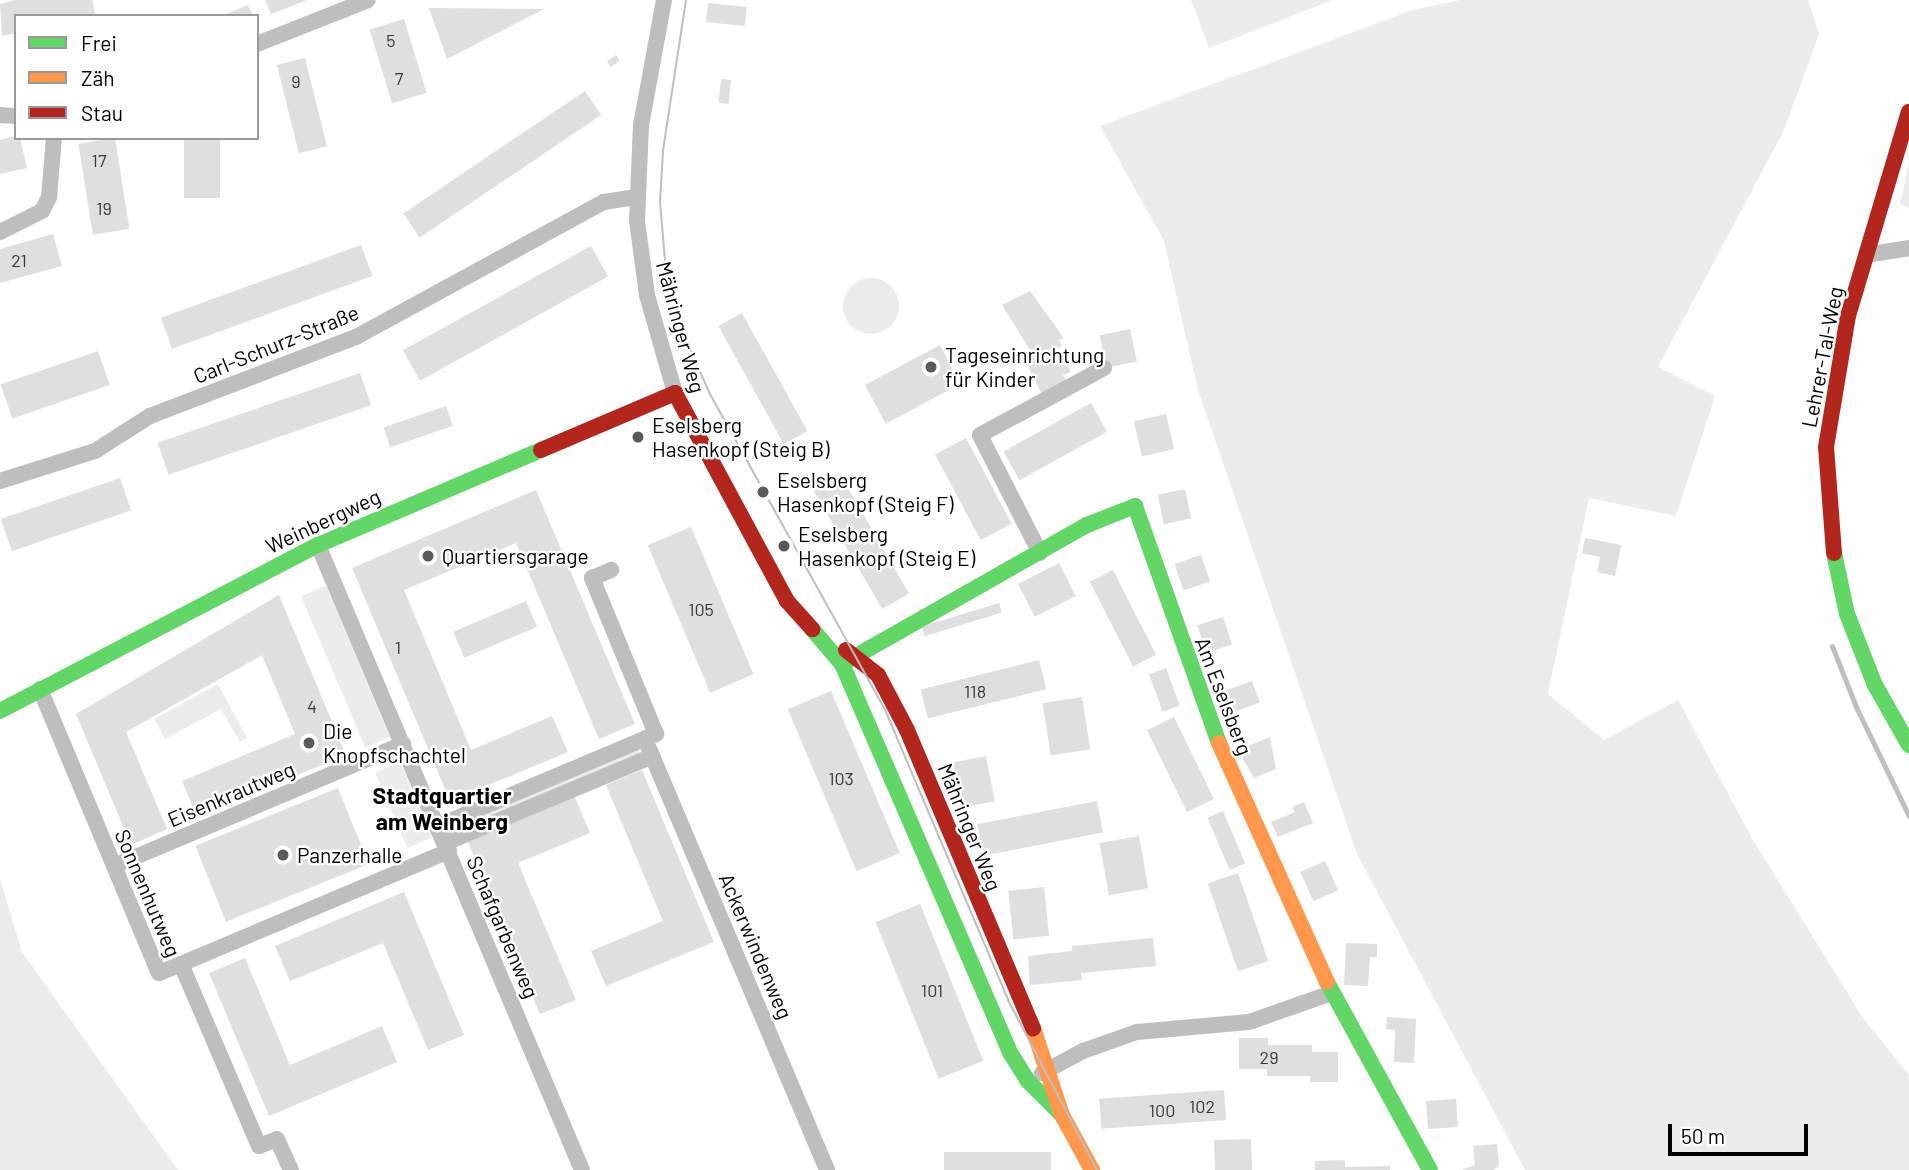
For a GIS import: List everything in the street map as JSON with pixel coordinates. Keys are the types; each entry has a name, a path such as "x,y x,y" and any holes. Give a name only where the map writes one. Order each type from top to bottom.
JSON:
{"street":[{"path":"259,43 368,0"},
{"name":"Mähringer Weg","path":"664,0 641,125 636,197 644,281 675,393 787,601 849,660 884,684 907,730 1050,1069 1062,1115 1092,1170"},
{"name":"Lehrer-Tal-Weg","path":"1909,112 1866,255 1833,389 1826,447 1834,557 1853,633 1909,746"},
{"path":"0,232 41,211 49,197 54,140"},
{"name":"Carl-Schurz-Straße","path":"0,481 95,451 150,416 356,337 604,202 636,197"},
{"path":"1866,255 1909,248"},
{"path":"1040,553 980,435 1104,368"},
{"name":"Weinbergweg","path":"0,711 318,545 675,393"},
{"name":"Am Eselsberg","path":"849,660 1087,525 1135,506 1212,728 1332,993 1430,1170"},
{"name":"Schafgarbenweg","path":"318,545 582,1170"},
{"name":"Ackerwindenweg","path":"611,570 592,578 651,736 653,756 827,1170"},
{"name":"Mähringer Weg","path":"849,660 890,768 986,1001 1027,1080 1062,1115"},
{"name":"Sonnenhutweg","path":"40,689 159,973 181,964 259,1146 277,1139 290,1170"},
{"path":"438,825 651,736"},
{"name":"Eisenkrautweg","path":"114,866 403,744"},
{"path":"181,964 653,756"},
{"path":"1027,1080 1091,1048 1137,1032 1249,1022 1332,993"}],"shaded area":[{"path":"1191,0 1329,0 1330,1 1209,48"},
{"path":"1460,0 1808,0 1819,34 1784,130 1658,367 1715,396 1676,516 1589,498 1548,694 1604,740 1678,700 1753,840 1863,1018 1909,1075 1909,1170 1525,1170 1357,854 1198,390 1164,241 1100,126 1413,10"},
{"path":"1909,163 1909,208 1900,204"},
{"path":"865,278 877,278 887,282 895,290 899,306 895,322 887,330 877,334 865,334 855,330 847,322 843,312 843,300 847,290 855,282"},
{"path":"326,586 390,737 365,748 301,597"},
{"path":"218,684 247,738 240,742 221,709 165,739 154,719"},
{"path":"636,744 642,759 463,831 457,816"},
{"path":"400,762 432,837 407,848 375,773"},
{"path":"0,879 22,952 178,1170 0,1170"}],"building":[{"path":"15,0 92,0 95,14 14,14 14,33 2,36 0,4"},
{"path":"265,0 307,0 271,14"},
{"path":"708,3 747,7 745,26 706,22"},
{"path":"248,5 252,14 226,14"},
{"path":"429,8 544,9 447,59"},
{"path":"404,19 427,93 392,103 370,30"},
{"path":"616,55 620,61 611,67 607,61"},
{"path":"305,58 327,146 299,153 277,65"},
{"path":"721,79 731,80 728,104 718,103"},
{"path":"585,91 601,115 420,238 403,213"},
{"path":"14,136 14,140 20,140 27,168 0,174 0,140"},
{"path":"115,140 129,229 93,235 78,144"},
{"path":"184,140 220,140 220,198 184,198"},
{"path":"53,234 62,266 0,283 0,249"},
{"path":"361,245 372,276 172,349 161,318"},
{"path":"591,246 608,277 420,381 403,350"},
{"path":"1030,291 1064,338 1059,340 1062,346 1052,351 1054,356 1061,352 1071,372 1063,375 1066,381 1042,394 1024,359 1033,355 1002,305"},
{"path":"742,313 807,431 784,444 718,326"},
{"path":"1130,329 1137,361 1107,368 1100,335"},
{"path":"940,345 961,384 886,424 865,385"},
{"path":"98,351 110,385 12,419 1,385"},
{"path":"360,373 371,405 169,475 158,443"},
{"path":"1091,403 1107,432 1020,480 1004,451"},
{"path":"446,406 453,426 390,447 384,427"},
{"path":"1166,414 1174,449 1142,457 1134,421"},
{"path":"966,438 1012,524 981,540 935,454"},
{"path":"840,474 909,594 882,609 813,490"},
{"path":"120,478 131,510 12,551 1,519"},
{"path":"1185,489 1191,518 1164,524 1158,495"},
{"path":"536,490 635,724 599,739 516,543 404,590 471,750 552,716 568,752 450,801 352,568"},
{"path":"691,527 754,674 710,693 648,545"},
{"path":"1585,538 1621,545 1615,576 1597,572 1600,557 1582,553"},
{"path":"1201,555 1210,581 1184,591 1175,564"},
{"path":"1059,563 1076,596 1035,617 1018,584"},
{"path":"1113,570 1156,655 1133,666 1090,582"},
{"path":"279,595 346,755 197,817 182,781 295,734 262,655 126,732 167,829 131,845 76,714"},
{"path":"526,601 537,627 464,658 453,632"},
{"path":"999,603 1002,613 924,636 922,627"},
{"path":"1223,617 1232,645 1206,653 1197,625"},
{"path":"1039,660 1046,689 928,719 921,690"},
{"path":"1166,668 1180,706 1163,712 1149,674"},
{"path":"1252,681 1260,703 1233,713 1225,691"},
{"path":"831,691 900,853 857,871 788,709"},
{"path":"1082,697 1090,749 1051,756 1042,703"},
{"path":"1174,717 1214,799 1187,812 1147,730"},
{"path":"1270,737 1276,769 1254,778 1238,750"},
{"path":"986,756 995,801 961,808 953,762"},
{"path":"642,770 714,942 606,986 591,951 663,921 606,785"},
{"name":"Panzerhalle","path":"338,788 369,864 226,922 195,846"},
{"path":"575,797 590,833 518,863 576,1000 540,1014 468,842"},
{"path":"1097,801 1103,832 983,856 977,824"},
{"path":"1304,802 1313,823 1278,837 1271,822 1295,812 1292,807"},
{"path":"1223,811 1245,863 1230,870 1207,818"},
{"path":"1139,836 1148,888 1109,895 1100,843"},
{"path":"1325,861 1338,890 1313,901 1300,872"},
{"path":"1238,873 1268,961 1238,971 1208,883"},
{"path":"1044,887 1049,936 1013,939 1008,891"},
{"path":"404,892 464,1035 428,1050 383,943 290,981 275,946"},
{"path":"920,904 983,1061 939,1079 875,922"},
{"path":"1153,938 1156,966 1081,973 1082,980 1030,985 1028,956 1072,951 1072,946"},
{"path":"1346,943 1377,944 1377,957 1370,957 1368,986 1344,985"},
{"path":"245,958 290,1065 382,1026 397,1062 269,1116 209,973"},
{"path":"1387,1017 1416,1019 1414,1063 1394,1062 1395,1030 1386,1029"},
{"path":"1239,1038 1268,1038 1268,1045 1312,1045 1312,1052 1338,1052 1338,1082 1310,1082 1310,1076 1267,1076 1267,1069 1239,1069"},
{"path":"1224,1090 1226,1120 1101,1129 1099,1099"},
{"path":"1456,1099 1458,1127 1428,1129 1426,1101"},
{"path":"1251,1139 1252,1170 1215,1170 1214,1140"},
{"path":"1497,1144 1499,1166 1493,1170 1462,1170 1475,1165 1473,1146"},
{"path":"944,1152 1051,1152 1051,1170 944,1170"},
{"path":"1345,1160 1345,1167 1390,1166 1390,1170 1315,1170 1315,1161"}],"waterway":[{"path":"1832,646 1857,709 1909,816"}],"tram line":[{"path":"686,0 663,151 660,202 665,260 684,336 710,394 886,712 1008,1000 1097,1170"}],"traffic: fast":[{"path":"0,711 318,545 541,450"},
{"path":"842,664 1087,525 1135,506 1219,743"},
{"path":"1834,553 1847,614 1875,685 1909,745"},
{"path":"812,629 842,664 1011,1054 1027,1080 1062,1115"},
{"path":"1327,982 1430,1170"}],"traffic: slow":[{"path":"1219,743 1327,982"},
{"path":"1033,1028 1062,1115 1092,1170"}],"traffic: jam":[{"path":"1834,553 1826,447 1848,316 1909,112"},
{"path":"541,450 675,393 787,601 812,629"},
{"path":"846,650 878,675 907,730 1033,1028"}],"place":[{"name":"Tageseinrichtung für Kinder","path":"931,367"},
{"name":"Eselsberg Hasenkopf (Steig B)","path":"638,437"},
{"name":"Eselsberg Hasenkopf (Steig F)","path":"763,492"},
{"name":"Eselsberg Hasenkopf (Steig E)","path":"784,546"},
{"name":"Quartiersgarage","path":"428,556"},
{"name":"Die Knopfschachtel","path":"309,743"},
{"name":"Panzerhalle","path":"283,855"}],"district":[{"name":"Stadtquartier am Weinberg","path":"442,808"}]}
